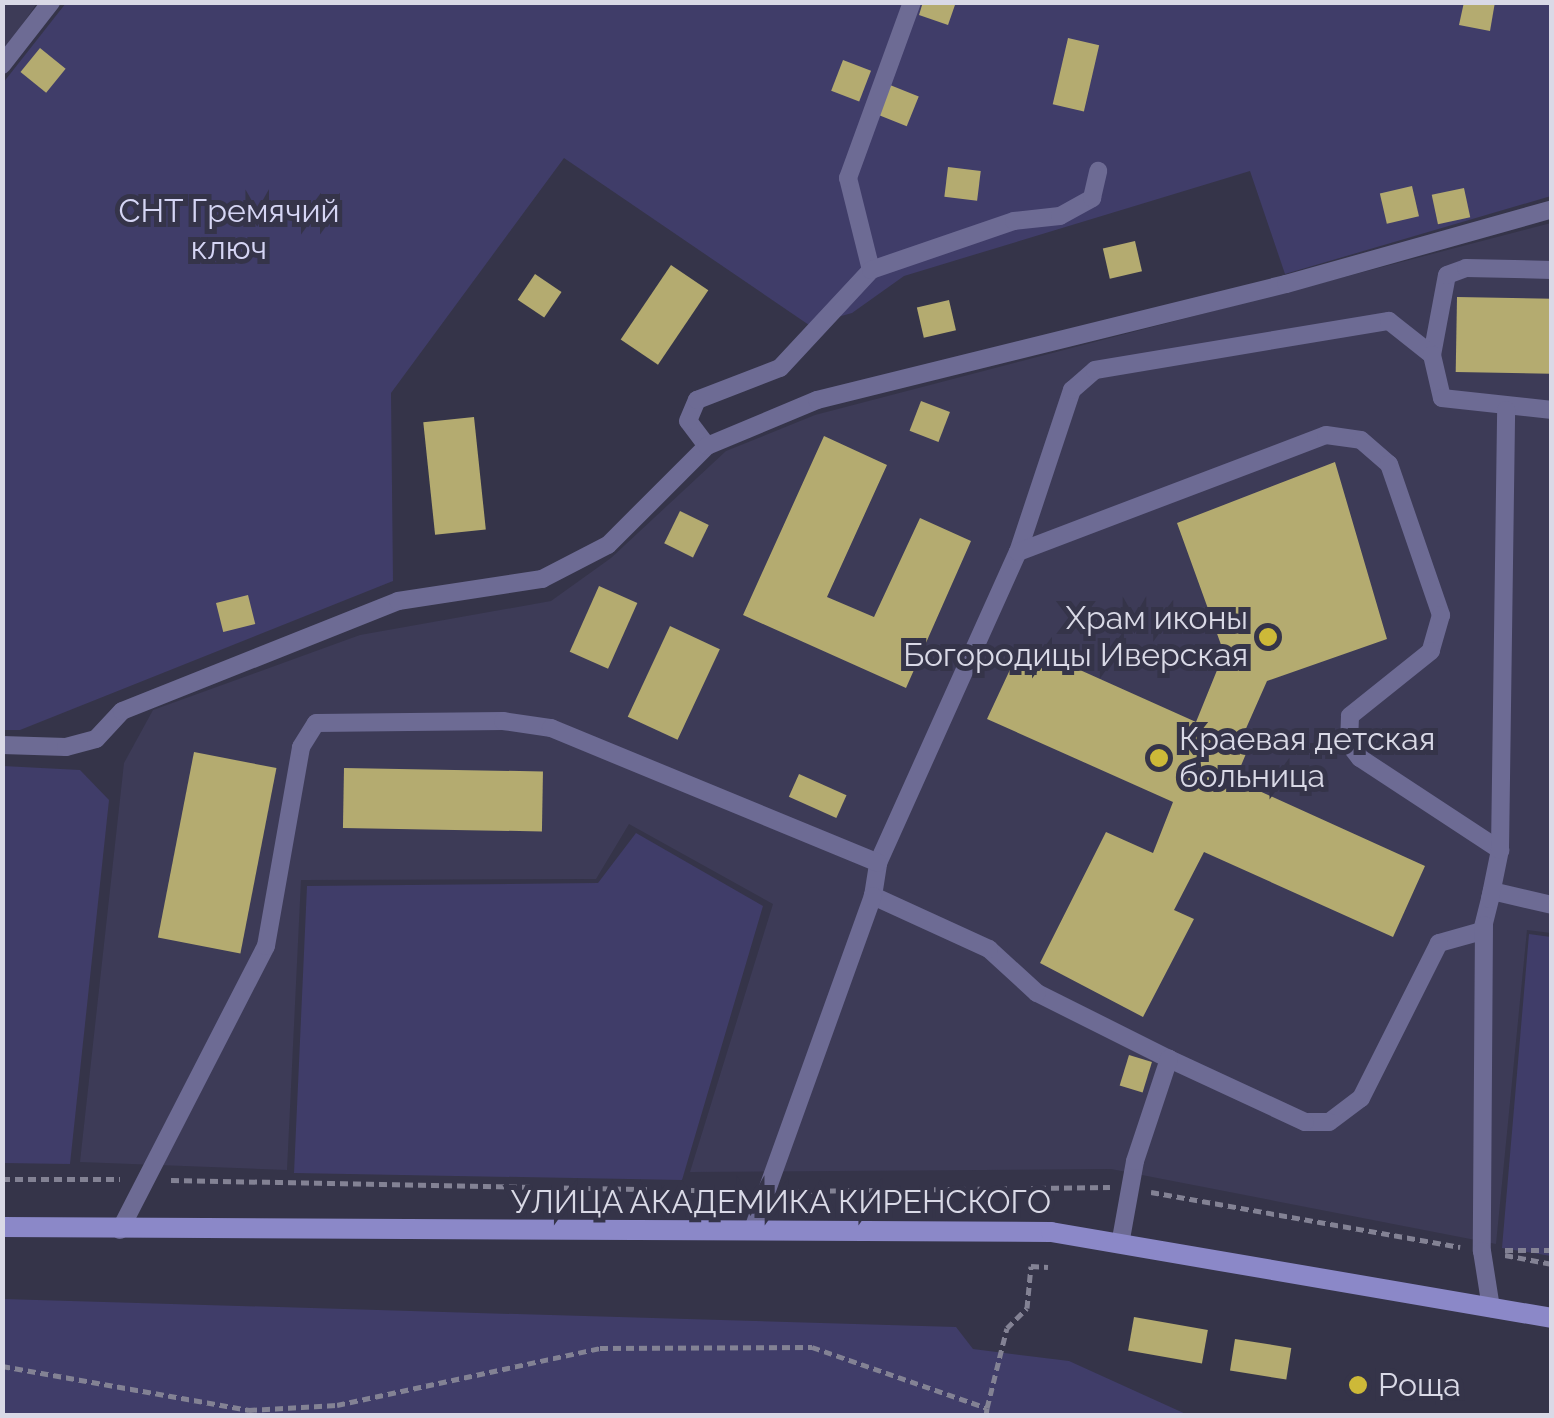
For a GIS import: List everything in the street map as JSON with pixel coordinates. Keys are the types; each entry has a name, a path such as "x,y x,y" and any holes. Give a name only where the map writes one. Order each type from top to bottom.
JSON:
{"main road":[{"name":"УЛИЦА АКАДЕМИКА КИРЕНСКОГО","path":"2,1228 1034,1231 1121,1239 1552,1318"}],"lane":[{"path":"2,65 51,2"},
{"path":"871,270 848,178 912,2"},
{"path":"706,446 688,421 697,400 780,368 871,270 1014,222 1060,216 1092,198 1098,171"},
{"path":"2,745 66,746 96,739 122,711 398,601 542,580 608,545 706,446 816,400 1286,284 1552,209"},
{"path":"1552,270 1466,268 1448,275 1432,355 1442,398 1506,410 1552,410"},
{"path":"753,1228 873,896 878,862 1018,552 1072,390 1095,370 1389,321 1432,355"},
{"path":"1490,1308 1482,1251 1482,931 1500,850 1506,410"},
{"path":"1018,552 1326,435 1361,440 1389,464 1441,615 1431,651 1350,716 1349,744 1360,758 1500,850"},
{"path":"120,1230 266,946 301,747 316,724 502,721 551,728 878,862"},
{"path":"1492,892 1552,904"},
{"path":"873,896 989,949 1038,993 1305,1122 1329,1122 1362,1098 1440,943 1482,931"},
{"path":"1121,1239 1135,1160 1169,1059"}],"path":[{"path":"1482,1251 1552,1250"},
{"path":"2,1366 249,1410 337,1405 600,1348 812,1347 986,1412 1008,1328 1027,1308 1030,1266 1048,1267"}],"shaded area":[{"path":"3,3 37,3 3,53"},
{"path":"1551,223 1551,933 1527,930 1496,1244 1111,1169 690,1172 773,904 629,824 596,879 301,880 287,1170 80,1162 124,763 153,710 360,635 551,601 611,558 726,451 815,415"}],"green space":[{"name":"СНТ Гремячий ключ","path":"66,3 1551,3 1551,196 1285,274 1250,171 904,276 852,313 809,325 564,158 391,393 393,581 20,730 3,730 3,83"},
{"path":"3,766 80,770 109,800 70,1164 3,1163"},
{"path":"636,833 763,906 682,1180 294,1173 307,886 598,883"},
{"path":"1529,934 1551,937 1551,1256 1502,1248"},
{"path":"3,1299 956,1327 973,1349 1069,1361 1188,1415 3,1415"}],"building":[{"path":"923,2 956,2 948,25 919,15"},
{"path":"1464,2 1495,2 1490,31 1459,25"},
{"path":"1068,38 1099,45 1084,111 1053,104"},
{"path":"40,48 66,69 46,93 20,72"},
{"path":"843,60 871,71 859,102 831,91"},
{"path":"890,85 919,97 907,126 878,115"},
{"path":"948,167 981,171 977,201 944,197"},
{"path":"1412,186 1419,216 1387,224 1380,193"},
{"path":"1464,188 1470,217 1438,224 1432,195"},
{"path":"1135,241 1142,271 1110,279 1103,248"},
{"path":"671,265 708,290 658,365 621,340"},
{"path":"535,274 562,292 544,318 518,300"},
{"path":"1457,297 1552,299 1551,374 1456,372"},
{"path":"949,300 956,330 924,338 917,307"},
{"path":"921,401 950,412 938,442 910,431"},
{"path":"474,417 486,529 435,535 423,422"},
{"path":"824,436 887,465 827,597 874,617 920,518 971,541 906,688 743,615"},
{"name":"Краевая детская больница","path":"1335,462 1387,639 1267,681 1244,733 1253,737 1235,780 1425,866 1393,937 1204,852 1174,910 1194,919 1143,1017 1040,963 1106,832 1153,853 1173,802 987,719 1022,644 1196,722 1224,653 1177,523"},
{"path":"680,511 709,525 693,557 664,543"},
{"path":"599,586 637,603 608,669 570,652"},
{"path":"248,595 255,624 223,632 216,603"},
{"path":"670,626 720,649 678,740 628,717"},
{"path":"194,752 276,768 240,954 158,938"},
{"path":"344,768 543,771 542,831 343,828"},
{"path":"799,774 847,795 836,818 789,797"},
{"path":"1129,1055 1152,1062 1143,1093 1120,1086"},
{"path":"1134,1317 1208,1330 1202,1364 1128,1350"},
{"path":"1235,1339 1291,1348 1286,1380 1230,1371"}],"place":[{"name":"Храм иконы Богородицы Иверская","path":"1268,637"},
{"name":"Краевая детская больница","path":"1159,758"},
{"name":"Роща","path":"1358,1385"}]}
